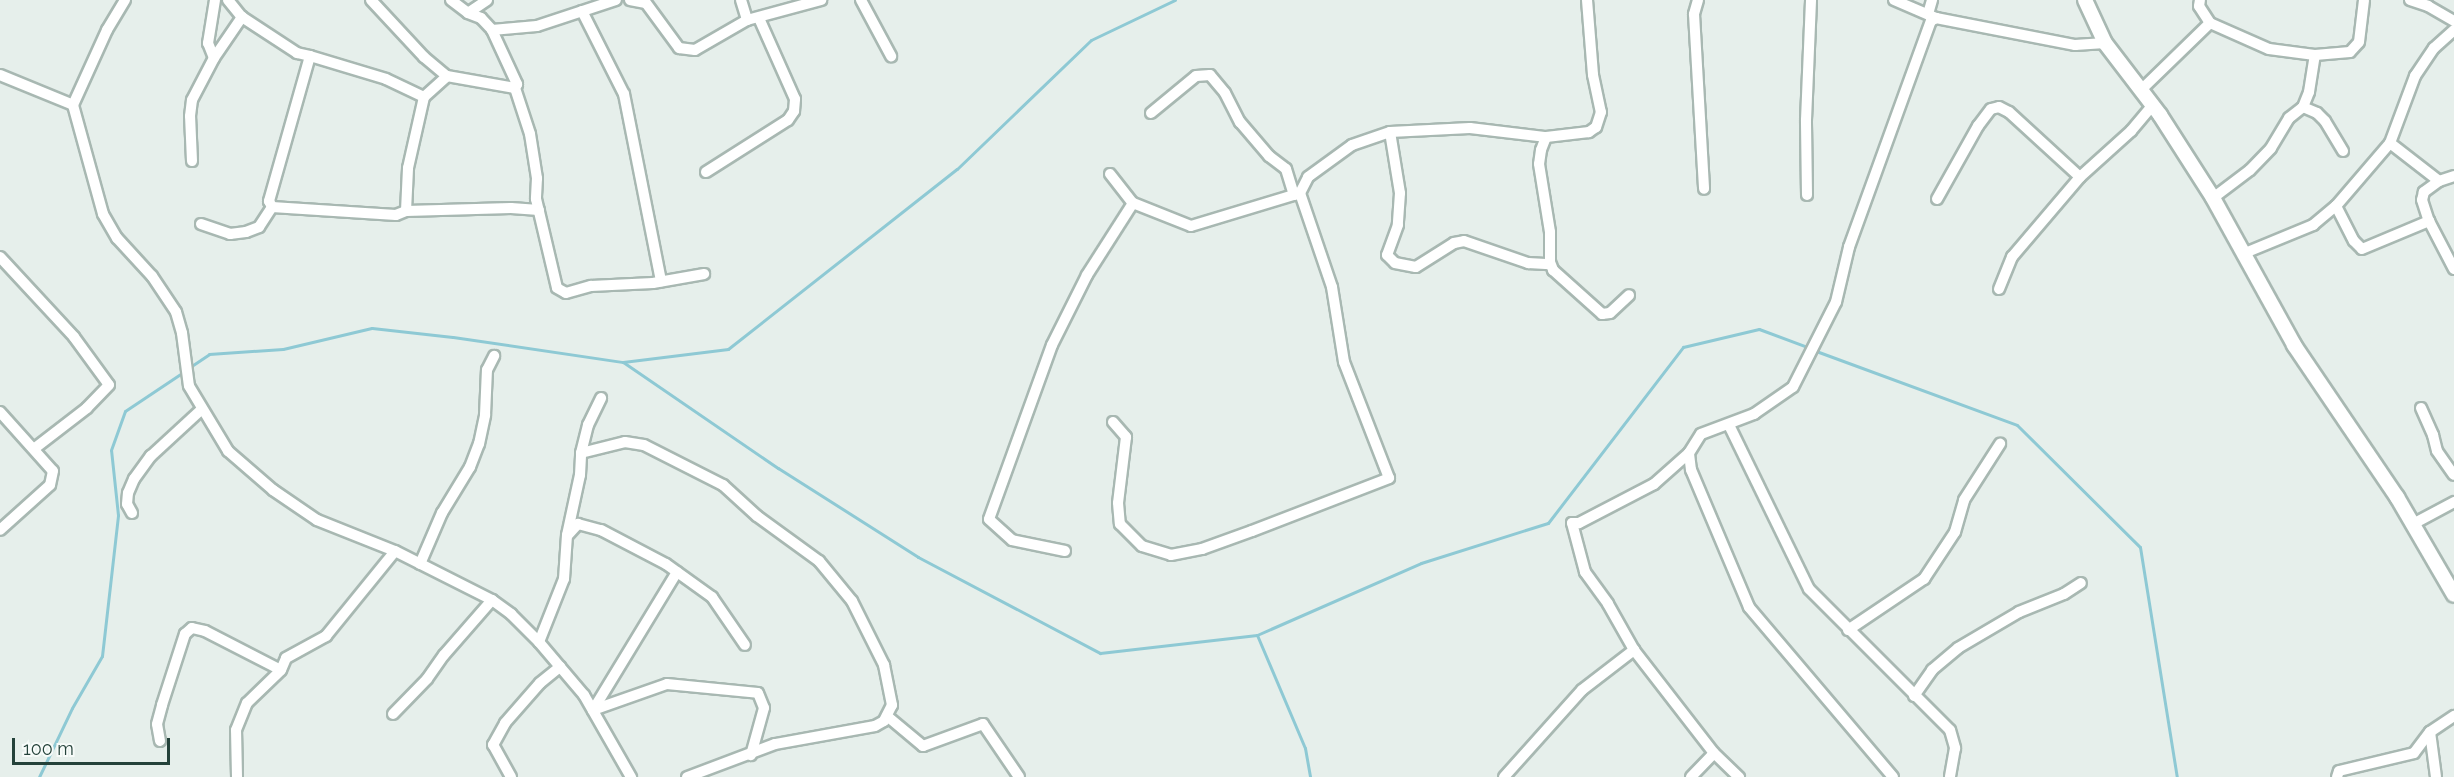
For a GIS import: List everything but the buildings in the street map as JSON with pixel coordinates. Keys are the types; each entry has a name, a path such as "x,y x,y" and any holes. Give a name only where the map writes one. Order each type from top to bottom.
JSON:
{"street":[{"path":"125,0 107,30 73,105 103,214 117,238 153,276 176,312 182,333 189,386 228,451 273,490 317,520 395,551 492,600 539,642 560,667 592,710 631,777"},
{"path":"214,58 208,43 215,0"},
{"path":"228,0 242,17 297,53 386,79 424,96"},
{"path":"371,0 424,57 447,76 515,88"},
{"path":"451,0 468,14 481,18 492,30 517,84 515,88 530,134 539,210 557,288 566,293 591,286 661,281 704,274"},
{"path":"468,14 487,0"},
{"path":"492,30 537,26 616,0"},
{"path":"630,0 646,3 680,48 695,50 747,20 821,0"},
{"path":"741,0 747,20"},
{"path":"861,0 891,56"},
{"path":"1110,174 1133,203 1191,226 1297,194 1308,177 1352,145 1390,132 1470,128 1546,137 1589,132 1598,121 1600,112 1593,75 1587,0"},
{"path":"1698,0 1694,14 1704,189"},
{"path":"1807,195 1806,120 1811,0"},
{"path":"1894,0 1932,16 2075,45 2105,43"},
{"path":"1739,777 1714,753 1634,650 1608,604 1584,572 1572,523 1579,523 1654,484 1689,453 1701,434 1754,414 1793,387 1836,302 1849,247 1932,16 1932,0"},
{"path":"2085,0 2105,43 2153,105 2213,198 2294,345 2413,524 2454,595"},
{"path":"2200,0 2199,6 2210,23 2269,50 2315,56 2350,52 2355,48 2359,42 2364,0"},
{"path":"2410,0 2428,6 2454,21"},
{"path":"582,10 624,94 661,281"},
{"path":"192,161 192,100 214,58 242,17"},
{"path":"706,172 788,120 794,111 795,99 759,18"},
{"path":"2141,90 2210,23"},
{"path":"2245,253 2313,225 2336,206 2390,142 2415,76 2434,48 2454,30"},
{"path":"272,207 269,201 310,56"},
{"path":"2213,198 2250,170 2271,148 2289,118 2303,107 2309,92 2315,56"},
{"path":"0,75 73,105"},
{"path":"1113,422 1126,437 1118,503 1120,524 1142,546 1170,555 1202,549 1389,478 1344,362 1332,287 1286,169 1269,156 1240,122 1225,93 1210,75 1196,76 1151,113"},
{"path":"406,211 408,168 424,96 447,76"},
{"path":"2000,289 2012,257 2080,177 2131,131 2153,105"},
{"path":"1937,199 1978,126 1991,109 1999,107 2009,112 2080,177"},
{"path":"2303,107 2317,113 2325,121 2343,151"},
{"path":"1390,132 1400,193 1398,225 1387,255 1395,263 1416,267 1454,243 1464,241 1528,263 1550,264"},
{"path":"1546,137 1539,164 1550,232 1550,264 1553,270 1602,314 1610,313 1629,295"},
{"path":"2390,142 2439,182"},
{"path":"2454,176 2424,192 2422,200 2429,221 2454,269"},
{"path":"1065,552 1012,540 989,519 1052,345 1087,275 1133,203"},
{"path":"2336,206 2354,242 2362,249 2429,221"},
{"path":"272,207 396,215 406,211 511,208 539,210"},
{"path":"201,224 230,234 246,232 258,227 272,207"},
{"path":"0,257 74,337 109,385 87,408 35,448"},
{"path":"420,564 442,513 470,467 479,444 485,415 487,370 494,356"},
{"path":"539,642 564,579 567,535 580,475 581,453 588,425 601,398"},
{"path":"2421,408 2433,435 2436,451 2454,475"},
{"path":"132,513 127,504 128,493 134,479 152,456 202,409"},
{"path":"0,412 54,471 50,485 0,530"},
{"path":"1729,425 1809,589 1950,730 1955,748 1950,777"},
{"path":"581,453 625,442 644,444 723,485 757,516 819,561 852,601 884,665 892,705 887,716 875,726 775,744 751,755 687,777"},
{"path":"1848,630 1924,579 1955,532 1964,500 2000,444"},
{"path":"1689,453 1691,470 1749,607 1893,777"},
{"path":"2413,524 2454,502"},
{"path":"567,535 579,524 601,530 678,572 712,597 745,645"},
{"path":"237,777 236,730 248,703 281,670 286,658 326,636 395,551"},
{"path":"592,710 678,572"},
{"path":"1914,696 1932,670 1958,648 2019,612 2064,594 2080,584"},
{"path":"393,714 427,679 444,655 492,600"},
{"path":"160,741 157,724 162,705 181,644 185,634 192,628 205,631 281,670"},
{"path":"1504,777 1582,690 1634,650"},
{"path":"511,777 493,745 512,715 540,683 560,667"},
{"path":"592,710 667,684 758,693 764,708 751,755"},
{"path":"887,716 923,746 983,724 1019,777"},
{"path":"2337,777 2339,771 2414,753 2430,732 2454,716"},
{"path":"2430,732 2436,777"},
{"path":"1691,777 1714,753"}],"waterway":[{"path":"190,367 209,354 283,349 372,328 453,337 623,362 728,349 957,169 1091,40 1175,0"},
{"path":"623,362 778,468 918,557 1100,653 1257,635 1421,563 1548,523 1683,347 1759,329 1810,348"},
{"path":"1816,351 2017,425 2140,547 2177,777"},
{"path":"39,777 72,708 102,656 118,515 111,450 125,411 185,371"},
{"path":"1257,635 1305,748 1310,777"}]}
